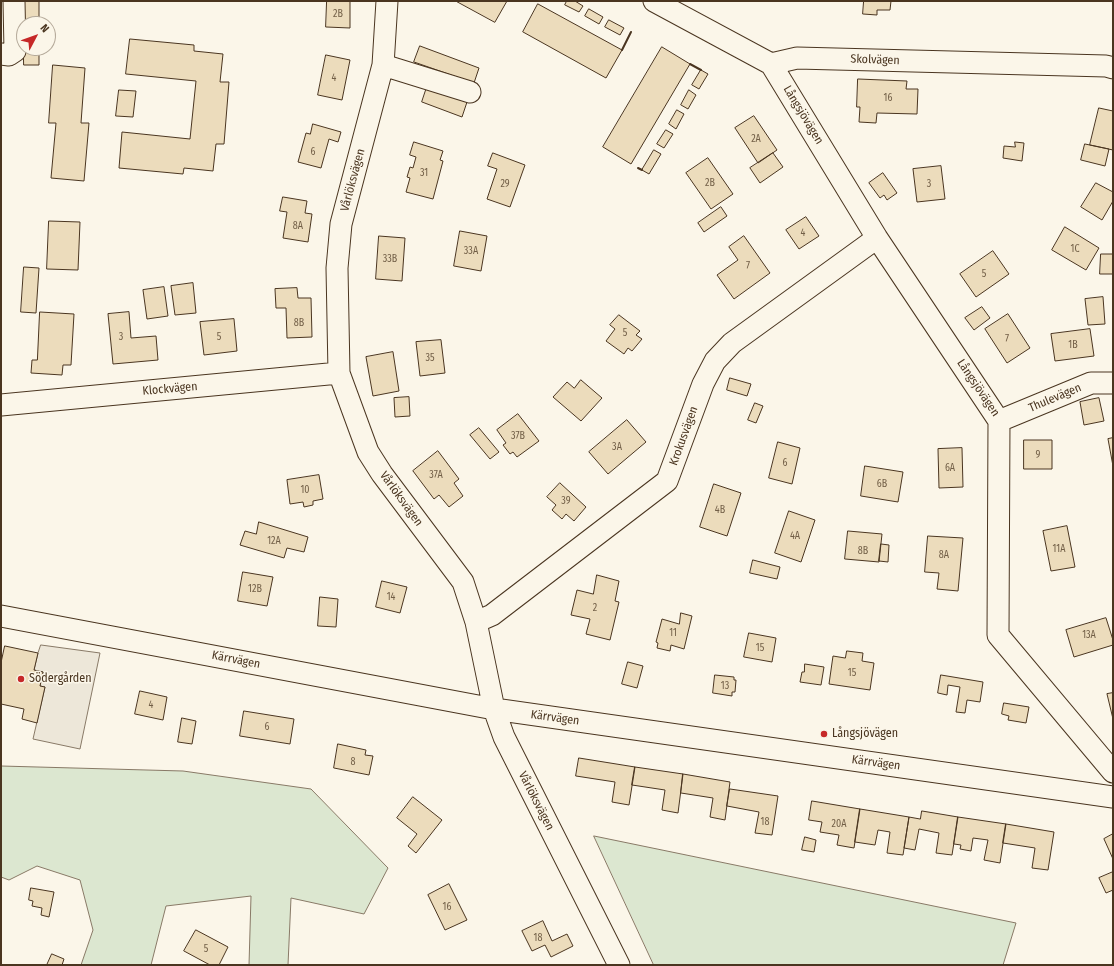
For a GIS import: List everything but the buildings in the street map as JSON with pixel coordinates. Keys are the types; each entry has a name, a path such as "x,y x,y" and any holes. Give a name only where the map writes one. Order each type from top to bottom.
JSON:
{"street":[{"path":"1,54 9,54 15,51 14,1"},
{"name":"Vårlöksvägen","path":"387,1 383,65 341,224 337,268 339,373 368,452 382,474 463,582 476,622 494,709 504,736 619,965"},
{"path":"654,1 772,64"},
{"name":"Skolvägen","path":"772,64 798,58 1106,66 1113,68"},
{"name":"Långsjövägen","path":"772,64 877,238 999,421 998,635 1113,772"},
{"path":"383,65 470,92"},
{"name":"Krokusvägen","path":"476,622 492,615 667,481 703,384 715,361 732,343 877,238"},
{"name":"Klockvägen","path":"1,405 339,373"},
{"name":"Thulevägen","path":"999,421 1091,383 1113,383"},
{"name":"Kärrvägen","path":"1,616 494,709 1113,797"}],"green space":[{"path":"1,766 183,771 311,789 388,868 364,914 291,898 288,965 249,965 251,896 166,906 151,965 81,965 93,930 80,880 37,866 9,880 1,877"},
{"path":"594,836 1016,923 1003,965 654,965"}],"shaded area":[{"path":"41,645 100,653 80,749 33,739 45,687 40,686 43,672 34,670"}],"wall":[{"path":"622,50 631,32"},
{"path":"690,64 701,70"},
{"path":"638,168 642,170"}],"place":[{"name":"Södergården","path":"21,679"},
{"name":"Långsjövägen","path":"824,734"}]}
